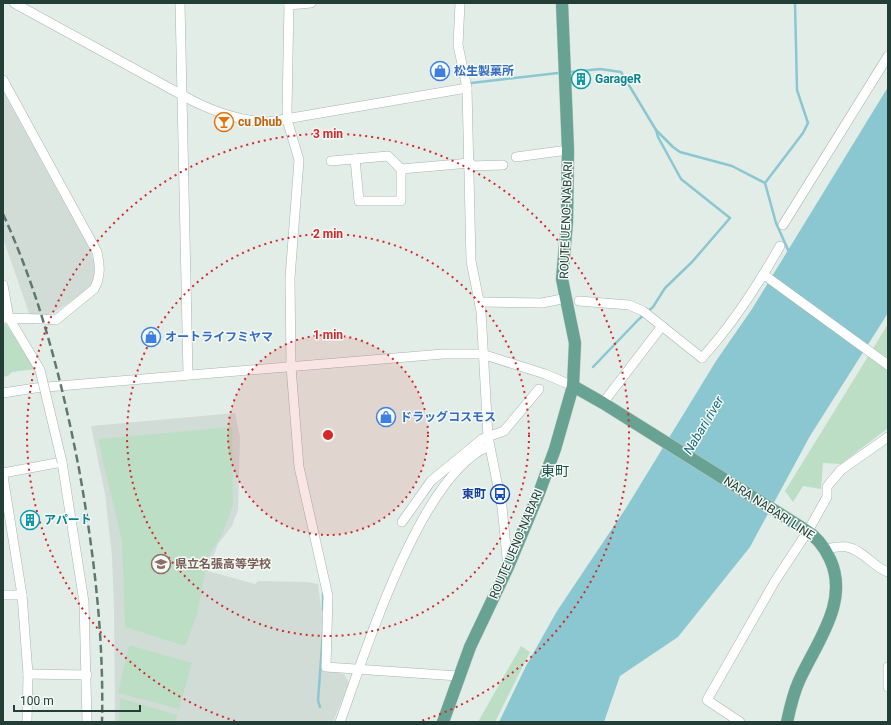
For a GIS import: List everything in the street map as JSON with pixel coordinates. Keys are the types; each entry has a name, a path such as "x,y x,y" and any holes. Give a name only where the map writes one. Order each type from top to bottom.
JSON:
{"main road":[{"name":"ROUTE UENO-NABARI","path":"443,722 458,676 508,567 555,449 573,386 575,343 573,300 562,279 567,222 568,150 562,3"},
{"name":"NARA NABARI LINE","path":"573,386 603,403 806,530 825,549 835,570 835,602 828,622 796,688 787,722"}],"street":[{"path":"14,3 181,94 216,112 236,119 268,122 286,117 467,85"},
{"path":"180,3 188,375"},
{"path":"311,3 289,4 286,117 299,160 290,278 291,367 299,468 328,596 326,667 458,676"},
{"path":"460,3 458,45 467,85 470,164 471,261 480,302 482,354 489,446 502,507 508,567"},
{"path":"783,225 888,56"},
{"path":"3,80 97,252 100,269 98,282 94,289 56,320 38,317 33,319 6,318"},
{"path":"516,157 568,150"},
{"path":"331,161 388,156 401,168 470,164 503,165"},
{"path":"355,159 359,201 401,201 401,168"},
{"path":"480,302 542,303 573,300 629,305 646,313 702,358 764,275 780,246"},
{"path":"764,275 888,365"},
{"path":"3,285 6,318 40,370 62,462 84,602 87,722"},
{"path":"603,403 662,326"},
{"path":"3,393 35,388 443,354 482,354 545,374 573,386"},
{"path":"402,522 431,481 482,439 497,434 508,427 538,389"},
{"path":"740,722 707,700 806,530 827,497 827,487 840,470 888,437"},
{"path":"340,722 394,576 434,500 465,462 480,450 489,446"},
{"path":"27,722 28,674 22,595 3,475 62,462"},
{"path":"825,549 847,547 854,550 879,568 888,572"},
{"path":"3,595 22,595"},
{"path":"888,667 888,687"},
{"path":"28,674 87,675"}],"shaded area":[{"path":"3,91 89,248 95,264 96,280 84,293 56,311 46,315 30,316 3,238"},
{"name":"県立名張高等学校","path":"235,413 240,437 238,510 232,526 218,544 208,571 255,584 258,581 307,582 318,584 324,630 323,671 344,674 349,683 333,722 115,722 112,556 105,494 91,426"}],"green space":[{"path":"3,324 6,324 35,369 12,372 8,376 3,377"},
{"path":"888,324 888,428 841,464 823,463 821,489 803,486 793,502 785,491"},
{"path":"232,427 233,505 223,532 208,557 197,615 185,646 125,627 122,541 98,439"},
{"path":"129,645 192,663 179,709 118,693"},
{"path":"521,646 530,652 495,722 478,722"},
{"path":"120,698 177,715 176,722 119,722"}],"water":[{"name":"Nabari river","path":"888,87 888,313 810,436 750,547 678,637 620,676 604,722 499,722 526,666 557,611 626,508 716,361 752,309"}],"waterway":[{"path":"789,252 776,223 765,183 803,133 808,123 797,90 795,3"},
{"path":"572,72 600,69 621,72 656,130 673,147 680,152 732,166 765,183"},
{"path":"471,83 558,73"},
{"path":"593,367 638,320 653,307 665,288 692,262 730,218 681,179 658,137 656,130"},
{"path":"323,593 323,610"},
{"path":"320,707 318,700 323,633"}],"railway":[{"path":"3,214 39,307 65,403 79,469 89,532 100,627 102,722"}],"place":[{"name":"松生製菓所","path":"440,71"},
{"name":"GarageR","path":"581,79"},
{"name":"cu Dhub","path":"224,122"},
{"name":"オートライフミヤマ","path":"151,337"},
{"name":"ドラッグコスモス","path":"386,417"},
{"name":"東町","path":"500,494"},
{"name":"アパート","path":"30,520"},
{"name":"県立名張高等学校","path":"161,564"}],"district":[{"name":"東町","path":"555,471"}]}
